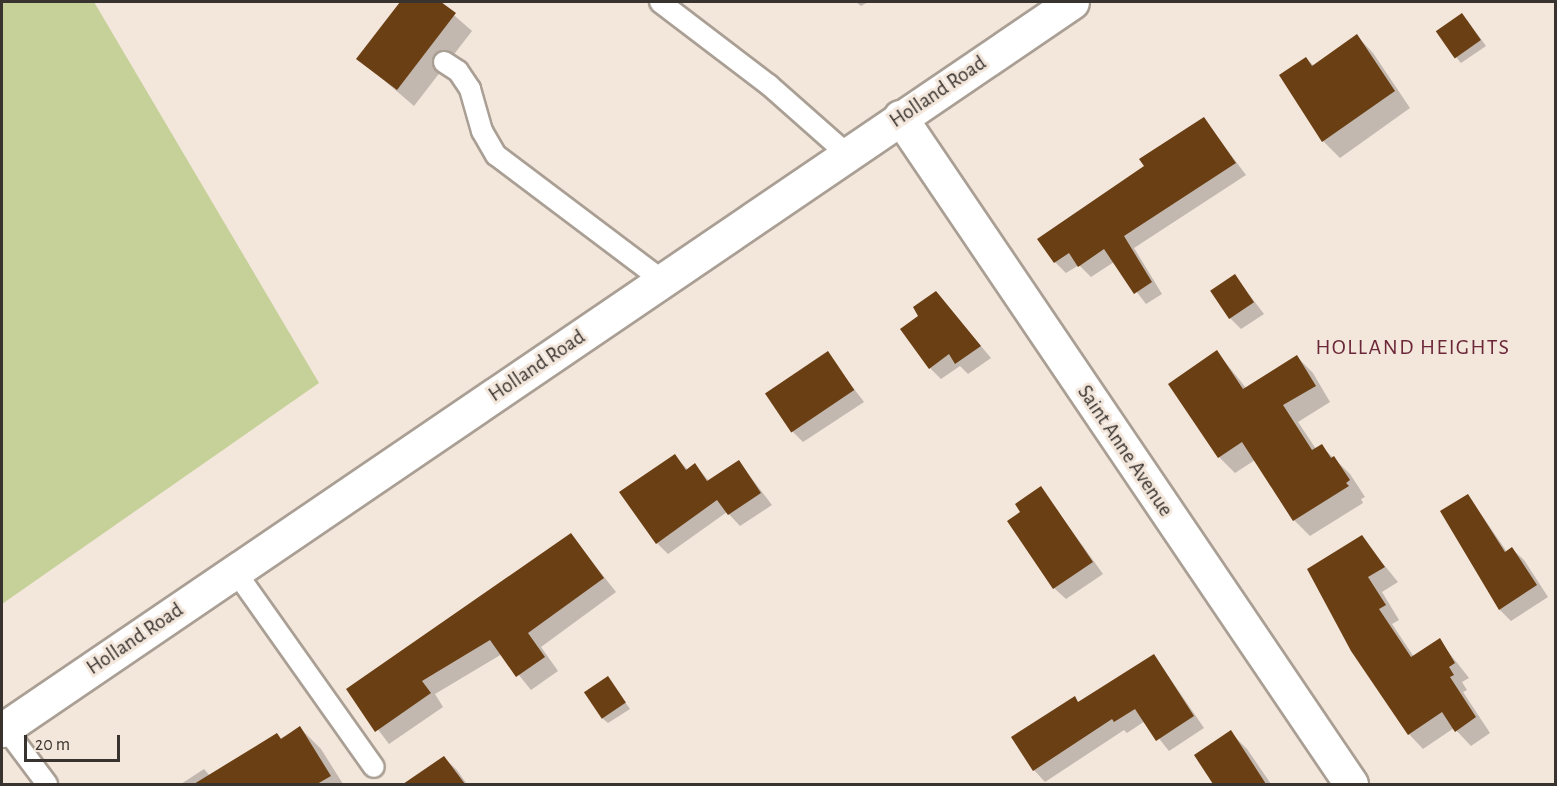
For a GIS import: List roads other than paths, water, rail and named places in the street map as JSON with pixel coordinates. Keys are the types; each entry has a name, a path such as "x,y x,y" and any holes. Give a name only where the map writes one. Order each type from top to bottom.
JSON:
{"main road":[{"name":"Holland Road","path":"3,729 1072,2"},
{"name":"Saint Anne Avenue","path":"900,117 1351,784"}],"lane":[{"path":"660,2 769,85 847,154"},
{"path":"444,62 458,72 470,89 482,131 496,155 662,280"},
{"path":"235,571 374,767"},
{"path":"3,729 47,784"}],"district":[{"name":"HOLLAND HEIGHTS","path":"1413,348"}]}
